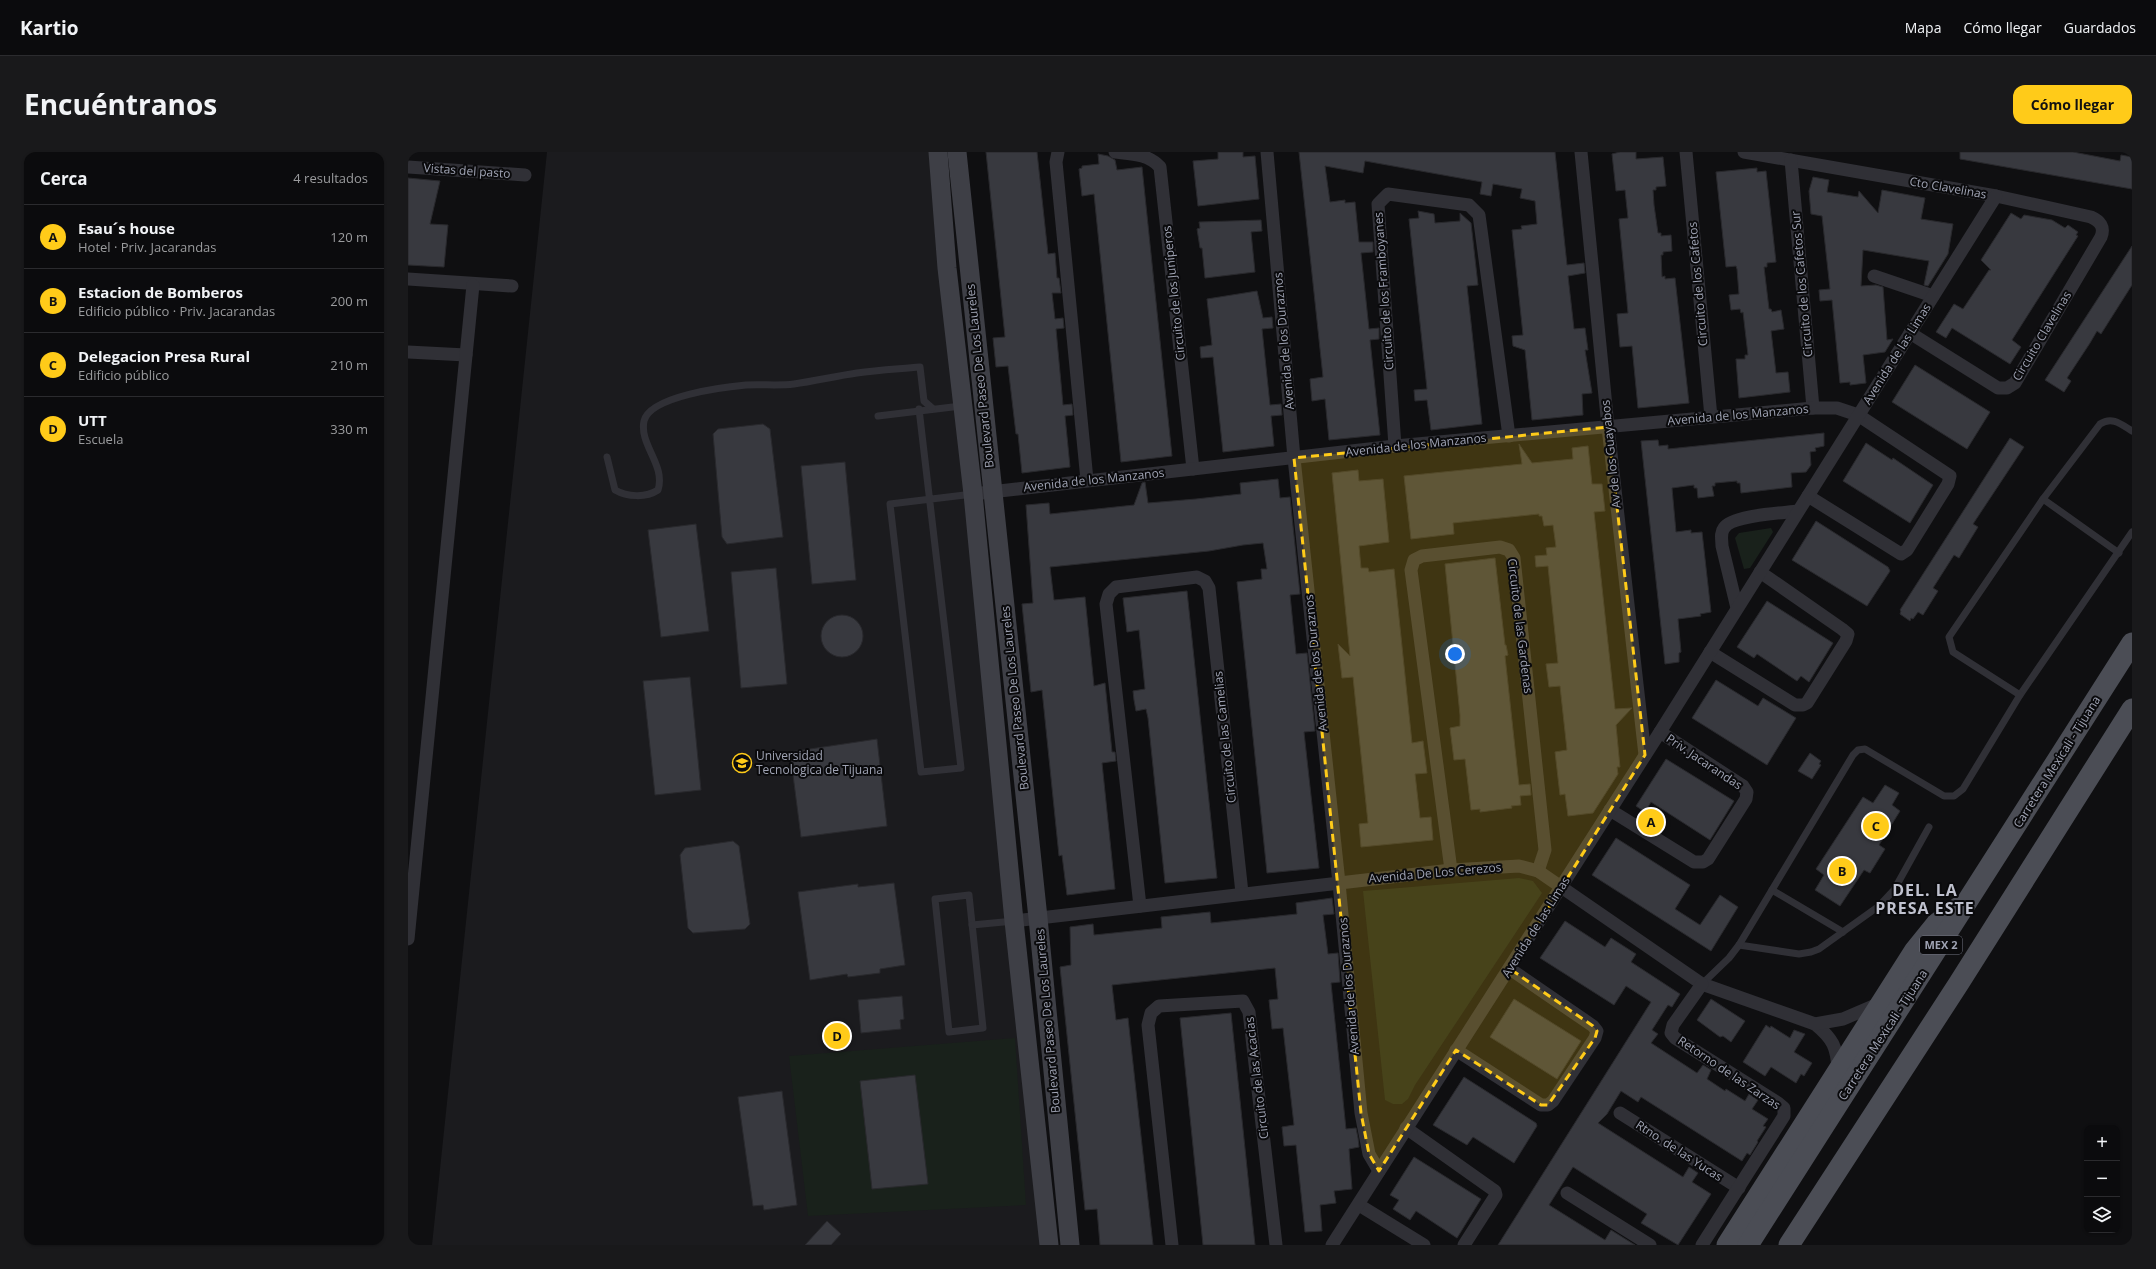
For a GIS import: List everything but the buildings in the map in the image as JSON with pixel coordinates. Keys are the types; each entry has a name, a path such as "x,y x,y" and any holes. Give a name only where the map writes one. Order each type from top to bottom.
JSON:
{"main road":[{"name":"Carretera Mexicali - Tijuana","path":"1748,1245 1970,900 2132,643"},
{"name":"MEX 2","path":"1788,1245 1959,983 2131,713"},
{"path":"1727,1245 1880,1003 1926,934 1936,924 1970,900"}],"street":[{"name":"Boulevard Paseo De Los Laureles","path":"938,152 947,268 964,405 1014,921 1049,1245"},
{"name":"Boulevard Paseo De Los Laureles","path":"957,152 1038,918 1070,1245"},
{"path":"1058,152 1056,162 1087,480"},
{"name":"Circuito de los Juníperos","path":"1115,152 1148,157 1153,159 1160,167 1193,469"},
{"name":"Avenida de los Duraznos","path":"1267,152 1294,458 1339,883 1361,1113 1369,1154 1379,1171"},
{"name":"Av de los Guayabos","path":"1581,152 1608,427 1645,755"},
{"name":"Circuito de los Cafetos","path":"1686,152 1711,417"},
{"name":"Cto Clavelinas","path":"1744,152 1996,196 2091,217 2102,224"},
{"name":"Circuito de los Cafetos Sur","path":"1792,160 1812,408"},
{"name":"Vistas del pasto","path":"408,167 525,175"},
{"name":"Circuito de los Framboyanes","path":"1395,446 1378,204 1382,198 1388,194 1469,205 1479,215 1509,436"},
{"name":"Avenida de las Limas","path":"1332,1245 1359,1205 1456,1050 1510,969 1996,196"},
{"name":"Circuito Clavelinas","path":"1910,333 1998,388 2007,388 2015,383 2101,237 2103,231 2102,224"},
{"path":"1874,276 1933,296"},
{"path":"408,279 473,285 512,286"},
{"path":"408,939 473,285"},
{"path":"408,352 466,355"},
{"name":"Avenida de los Manzanos","path":"973,494 1395,446 1812,408 1837,408 1858,416 1950,476 1948,484 1907,550 1901,554 1808,496"},
{"path":"1737,608 1722,546 1721,536 1724,528 1731,522 1741,519 1798,511"},
{"name":"Circuito de las Gardenas","path":"1451,870 1412,570 1414,560 1422,556 1500,547 1509,550 1514,558 1545,850 1538,871"},
{"path":"1710,652 1795,705 1803,705 1807,703 1846,641 1848,634 1842,629 1760,572"},
{"name":"Circuito de las Camelias","path":"1140,906 1106,604 1109,594 1116,587 1197,577 1205,581 1209,588 1242,893"},
{"name":"Priv. Jacarandas","path":"1610,810 1694,862 1703,862 1708,859 1746,799 1747,792 1743,786 1660,732"},
{"name":"Avenida De Los Cerezos","path":"1014,921 1242,893 1451,870 1519,866 1538,871 1702,984 1815,1024"},
{"path":"1456,1050 1541,1105 1548,1105 1553,1101 1595,1038 1597,1031 1593,1026 1510,969"},
{"name":"Retorno de las Zarzas","path":"1702,984 1673,1025 1672,1033 1675,1038 1784,1108 1784,1116 1702,1245"},
{"name":"Circuito de las Acacias","path":"1172,1245 1148,1025 1151,1013 1159,1006 1230,1001 1243,1001 1250,1012 1276,1245"},
{"path":"1815,1024 1853,1016 1880,1003"},
{"path":"1815,1024 1828,1035 1834,1045 1838,1070"},
{"name":"Rtno. de las Yucas","path":"1620,1113 1739,1188"},
{"path":"1406,1128 1495,1191 1496,1196 1464,1245"},
{"path":"1567,1193 1650,1245"},
{"path":"1359,1205 1424,1245"}],"lane":[{"path":"607,457 615,490 622,494 649,495 658,490 661,481 658,466 645,436 644,420 652,408 668,400 745,385 792,384 859,373 920,367 924,401 932,408"},
{"path":"878,416 919,409 964,405"},
{"path":"919,409 930,500 961,768 921,772 890,504 930,500 973,494"},
{"path":"2020,695 1953,652 1949,637 2043,499 2100,424 2106,420 2113,420 2132,431"},
{"path":"2043,499 2119,553"},
{"path":"1702,984 1729,958 1739,945 1853,755 1858,750 1864,749 1944,796 1954,796 1962,789 2020,695 2132,532"},
{"path":"1739,945 1799,954 1819,949 1879,906 1894,890 1929,827"},
{"path":"1772,890 1843,932"},
{"path":"969,895 972,925 983,1028 949,1032 935,899 969,895"},
{"path":"972,925 1014,921"}],"highlighted area":[{"path":"1608,427 1645,755 1510,969 1593,1026 1597,1031 1595,1038 1548,1105 1541,1105 1456,1050 1379,1171 1369,1154 1361,1113 1294,458"}],"shaded area":[{"name":"Universidad Tecnologica de Tijuana","path":"547,152 946,152 953,281 1051,1245 432,1245"},
{"path":"1771,528 1773,532 1750,568 1744,569 1735,538 1739,533"},
{"path":"1519,878 1533,881 1542,893 1415,1085 1408,1099 1402,1104 1393,1104 1385,1100 1363,891"},
{"path":"1015,1038 1026,1205 808,1216 789,1056"}],"place":[{"name":"Universidad Tecnologica de Tijuana","path":"742,763"},
{"name":"Esau´s house","path":"1651,822"},
{"name":"Delegacion Presa Rural","path":"1876,826"},
{"name":"Estacion de Bomberos","path":"1842,871"},
{"name":"UTT","path":"837,1036"}],"district":[{"name":"DEL. LA PRESA ESTE","path":"1925,899"}]}
